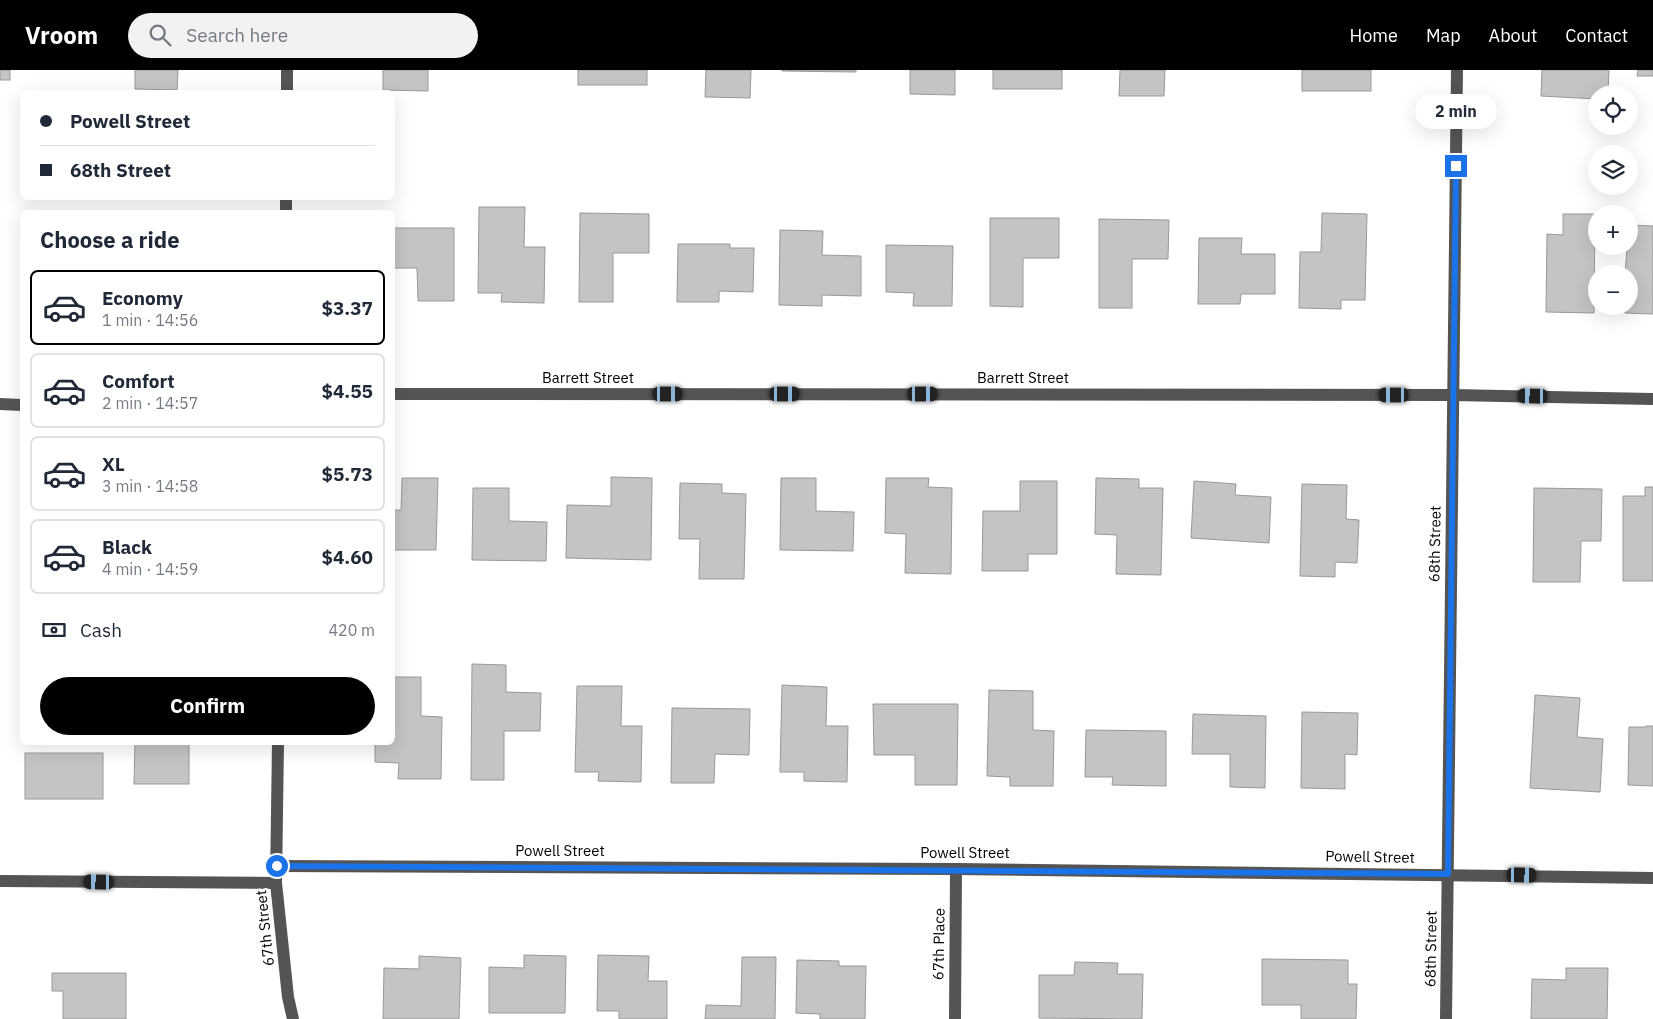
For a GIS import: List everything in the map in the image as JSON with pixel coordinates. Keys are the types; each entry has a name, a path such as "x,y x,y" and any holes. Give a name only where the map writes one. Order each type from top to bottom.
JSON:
{"street":[{"path":"287,70 287,90"},
{"name":"68th Street","path":"1446,1019 1457,70"},
{"name":"Barrett Street","path":"395,394 1453,395 1653,399"},
{"path":"0,404 20,405"},
{"name":"67th Street","path":"278,745 276,884 288,997 293,1019"},
{"name":"Powell Street","path":"277,866 956,869 1653,878"},
{"name":"67th Place","path":"955,1019 956,869"},
{"path":"0,880 276,884"}],"building":[{"path":"0,70 10,70 10,80 0,80"},
{"path":"135,70 178,70 177,90 135,89"},
{"path":"383,70 428,70 428,91 383,90"},
{"path":"578,70 647,70 647,85 578,85"},
{"path":"706,70 751,70 750,98 705,97"},
{"path":"856,70 856,72 782,71"},
{"path":"910,70 955,70 955,95 910,94"},
{"path":"993,70 1062,70 1062,89 993,89"},
{"path":"1120,70 1165,70 1164,96 1119,96"},
{"path":"1302,70 1371,70 1371,91 1302,91"},
{"path":"1542,70 1609,70 1608,85 1588,85 1588,99 1541,96"},
{"path":"1638,70 1653,70 1653,76 1637,76"},
{"path":"479,207 525,207 524,247 545,247 544,303 501,302 502,293 478,293"},
{"path":"580,213 649,214 649,253 613,253 613,302 579,302"},
{"path":"1322,213 1367,214 1365,300 1341,300 1341,309 1299,308 1300,252 1321,252"},
{"path":"1563,214 1588,214 1588,255 1595,255 1594,265 1588,265 1588,313 1546,312 1547,234 1563,235"},
{"path":"990,218 1059,218 1059,258 1023,258 1023,307 990,306"},
{"path":"1099,219 1169,220 1168,259 1132,259 1132,308 1099,308"},
{"path":"1638,225 1653,226 1653,314 1638,313 1638,265 1626,265 1627,255 1638,255"},
{"path":"395,228 454,228 454,301 418,301 417,268 395,268"},
{"path":"780,230 823,231 822,255 861,256 861,296 822,295 822,306 779,305"},
{"path":"1199,238 1242,238 1241,254 1275,254 1275,294 1241,294 1240,304 1198,304"},
{"path":"678,244 730,244 730,248 754,248 753,292 719,291 719,302 677,302"},
{"path":"886,245 953,246 952,306 913,306 914,293 886,292"},
{"path":"611,477 652,478 651,560 566,558 567,505 611,506"},
{"path":"402,478 438,478 436,550 395,550 395,510 401,510"},
{"path":"781,478 816,478 816,511 854,512 853,551 780,550"},
{"path":"886,478 929,478 928,487 952,488 951,574 905,573 906,534 885,533"},
{"path":"1096,478 1139,479 1139,488 1163,488 1161,575 1116,574 1117,535 1095,534"},
{"path":"1020,481 1057,481 1057,554 1028,554 1028,571 982,571 983,511 1020,511"},
{"path":"1194,481 1236,484 1235,495 1271,497 1269,543 1191,538"},
{"path":"680,483 722,484 722,493 746,494 744,579 699,579 700,539 679,539"},
{"path":"1302,484 1347,485 1346,519 1359,520 1357,563 1335,562 1335,577 1300,576"},
{"path":"1645,487 1653,487 1653,581 1623,581 1623,496 1645,496"},
{"path":"473,488 509,488 509,521 547,522 546,561 472,560"},
{"path":"1534,488 1602,489 1601,541 1581,541 1580,582 1533,582"},
{"path":"472,664 506,665 506,692 541,693 540,731 504,731 504,780 471,780"},
{"path":"395,677 421,677 421,716 442,717 441,779 398,779 399,763 375,762 375,745 395,745"},
{"path":"782,685 827,687 826,726 848,726 847,782 804,781 804,772 780,772"},
{"path":"577,686 622,686 621,726 642,726 641,782 598,781 599,772 575,772"},
{"path":"989,690 1033,691 1033,730 1054,731 1053,786 1010,786 1010,777 987,776"},
{"path":"1535,695 1580,698 1577,737 1603,739 1600,792 1530,788"},
{"path":"873,704 958,704 957,785 915,785 915,755 874,755"},
{"path":"672,708 750,709 749,755 715,754 714,783 671,783"},
{"path":"1302,712 1358,713 1357,755 1345,754 1345,789 1301,788"},
{"path":"1193,714 1266,716 1265,788 1230,787 1230,754 1192,754"},
{"path":"1653,726 1653,786 1628,785 1629,727"},
{"path":"1086,730 1166,731 1166,786 1112,785 1113,777 1085,777"},
{"path":"135,745 189,745 189,784 134,784"},
{"path":"25,753 103,753 103,799 25,799"},
{"path":"524,955 566,956 565,1013 489,1013 489,967 524,968"},
{"path":"598,955 649,956 648,981 667,981 667,1019 619,1019 619,1011 597,1011"},
{"path":"419,956 461,958 459,1019 383,1019 384,968 419,969"},
{"path":"742,957 776,957 775,1019 705,1019 706,1005 741,1006"},
{"path":"1262,959 1348,960 1348,984 1357,984 1356,1019 1301,1019 1301,1005 1262,1005"},
{"path":"797,960 839,961 839,966 866,966 865,1019 820,1019 820,1014 796,1013"},
{"path":"1075,962 1118,963 1117,974 1143,974 1142,1019 1039,1018 1039,975 1074,975"},
{"path":"1566,968 1608,968 1607,1019 1531,1019 1532,979 1566,980"},
{"path":"52,973 126,973 126,1019 63,1019 63,991 52,991"}],"route":[{"path":"277,866 956,869 1448,874 1456,166"}]}
